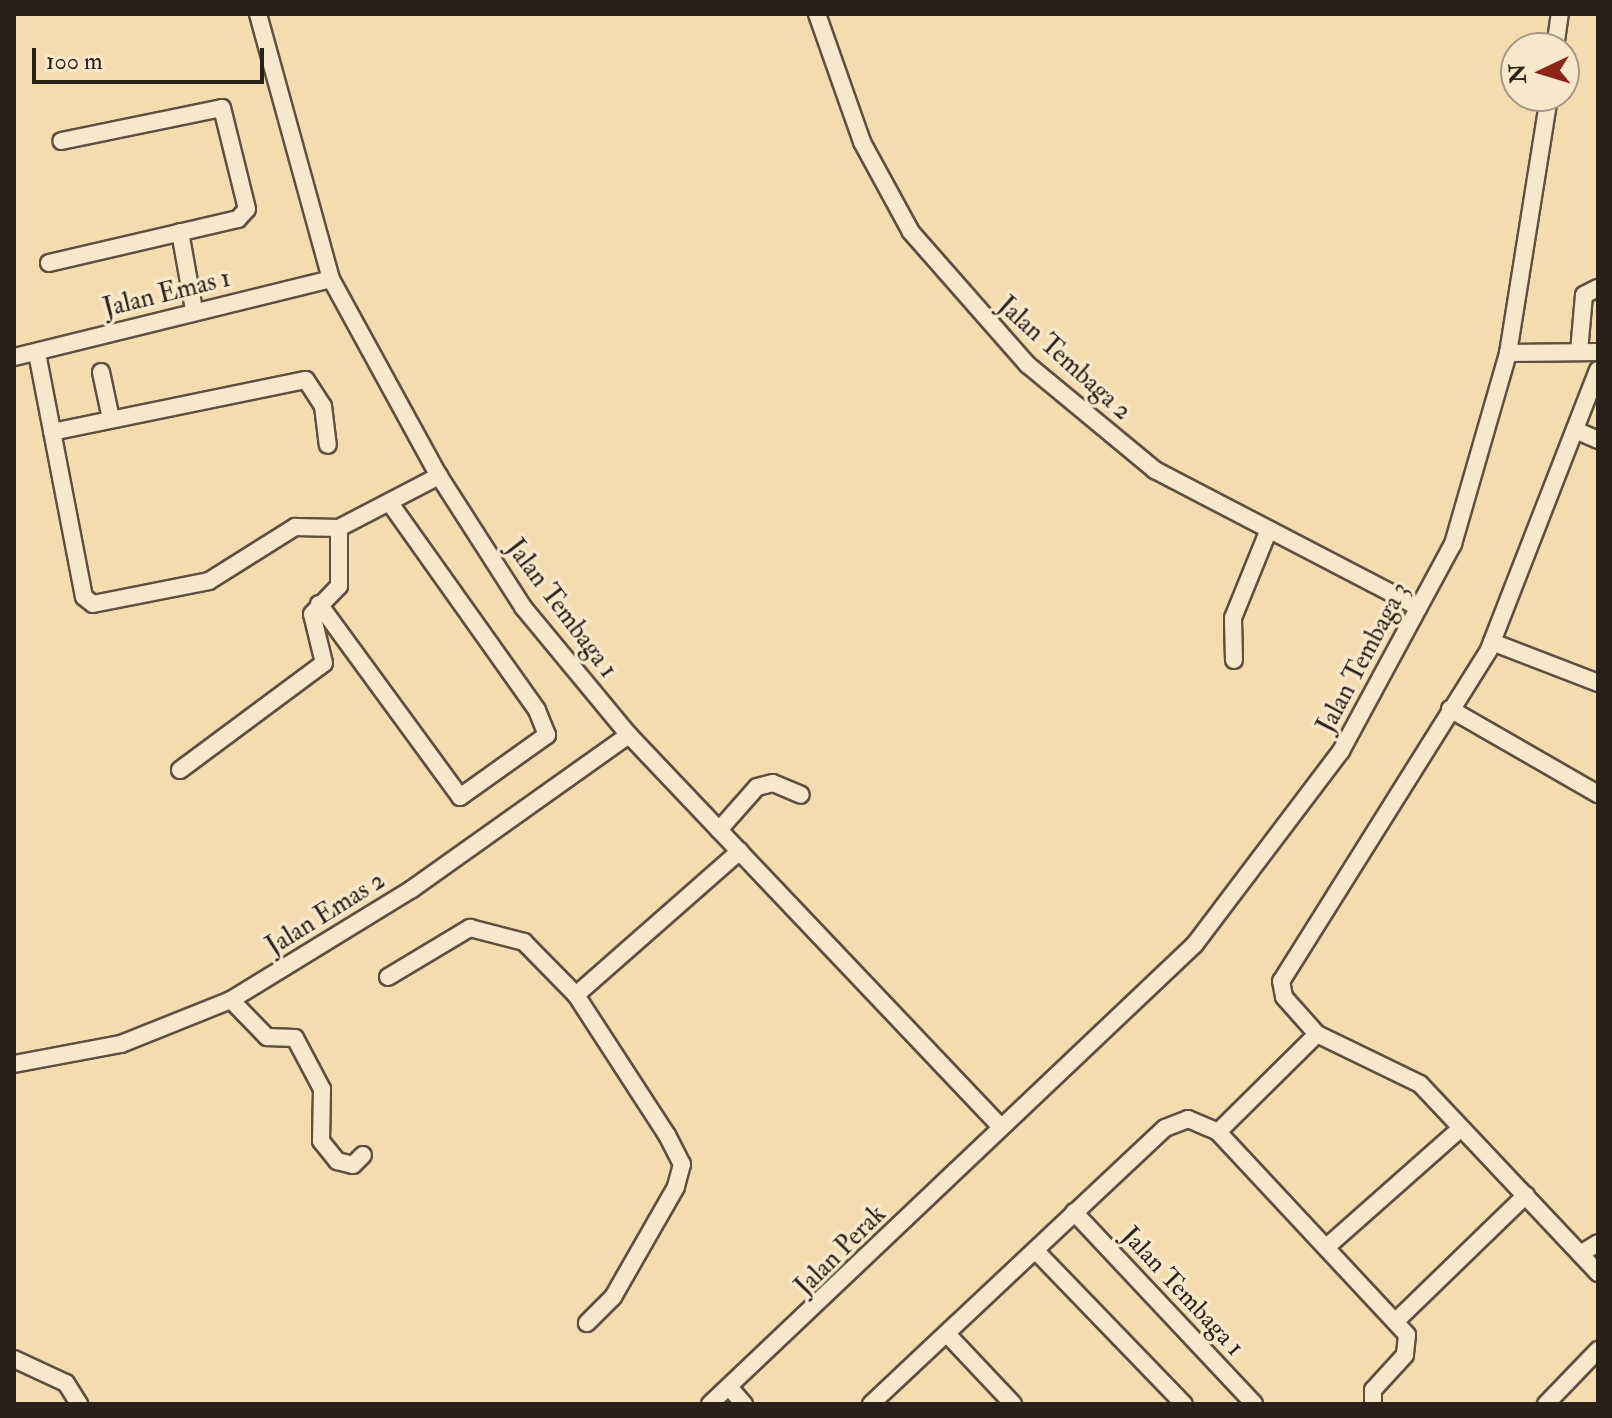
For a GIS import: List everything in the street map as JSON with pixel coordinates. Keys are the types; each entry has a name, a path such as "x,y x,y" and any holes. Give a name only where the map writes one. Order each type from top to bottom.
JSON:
{"street":[{"name":"Jalan Tembaga 1","path":"258,14 331,279 439,476 523,607 629,735 999,1125"},
{"name":"Jalan Tembaga 2","path":"817,14 862,142 911,232 965,300 1110,435 1268,532 1418,607"},
{"path":"49,263 245,214 222,108 61,141"},
{"name":"Jalan Tembaga 3","path":"999,1125 1195,944 1341,751 1453,544 1508,353 1546,112"},
{"path":"180,232 194,310"},
{"name":"Jalan Emas 1","path":"14,357 194,310 331,279"},
{"path":"1579,352 1584,295 1598,288"},
{"path":"1508,353 1598,352"},
{"path":"37,353 89,603 209,581 295,527 339,528 439,476"},
{"path":"1598,370 1492,642 1281,981 1284,997 1317,1034 1420,1084 1598,1273"},
{"path":"101,372 111,419"},
{"path":"52,432 306,380 323,406 328,445"},
{"path":"1575,430 1598,440"},
{"path":"319,604 460,797 547,735 537,710 389,502"},
{"path":"180,770 324,663 312,620 319,604 339,586 339,528"},
{"path":"1234,660 1233,618 1268,532"},
{"path":"1492,642 1598,683"},
{"path":"1450,709 1598,794"},
{"name":"Jalan Emas 2","path":"14,1064 121,1044 231,1000 412,889 629,735"},
{"path":"719,830 757,787 773,783 801,795"},
{"path":"576,995 740,851"},
{"path":"388,977 470,928 524,942 576,995 682,1164 613,1297 587,1323"},
{"path":"231,1000 267,1037 295,1038 322,1089 321,1141 337,1161 353,1165 363,1155"},
{"path":"1218,1132 1317,1034"},
{"path":"871,1404 949,1336 1074,1212 1175,1121 1198,1119 1218,1132 1330,1244 1396,1321 1409,1344 1373,1390 1373,1404"},
{"name":"Jalan Perak","path":"710,1404 999,1125"},
{"path":"1330,1244 1461,1128"},
{"path":"1396,1321 1526,1195"},
{"name":"Jalan Tembaga 1","path":"1074,1212 1254,1404"},
{"path":"1580,1254 1598,1243"},
{"path":"1036,1251 1184,1404"},
{"path":"949,1336 1013,1404"},
{"path":"1546,1404 1598,1350"},
{"path":"14,1359 66,1383 79,1404"},
{"path":"729,1387 744,1404"}]}
